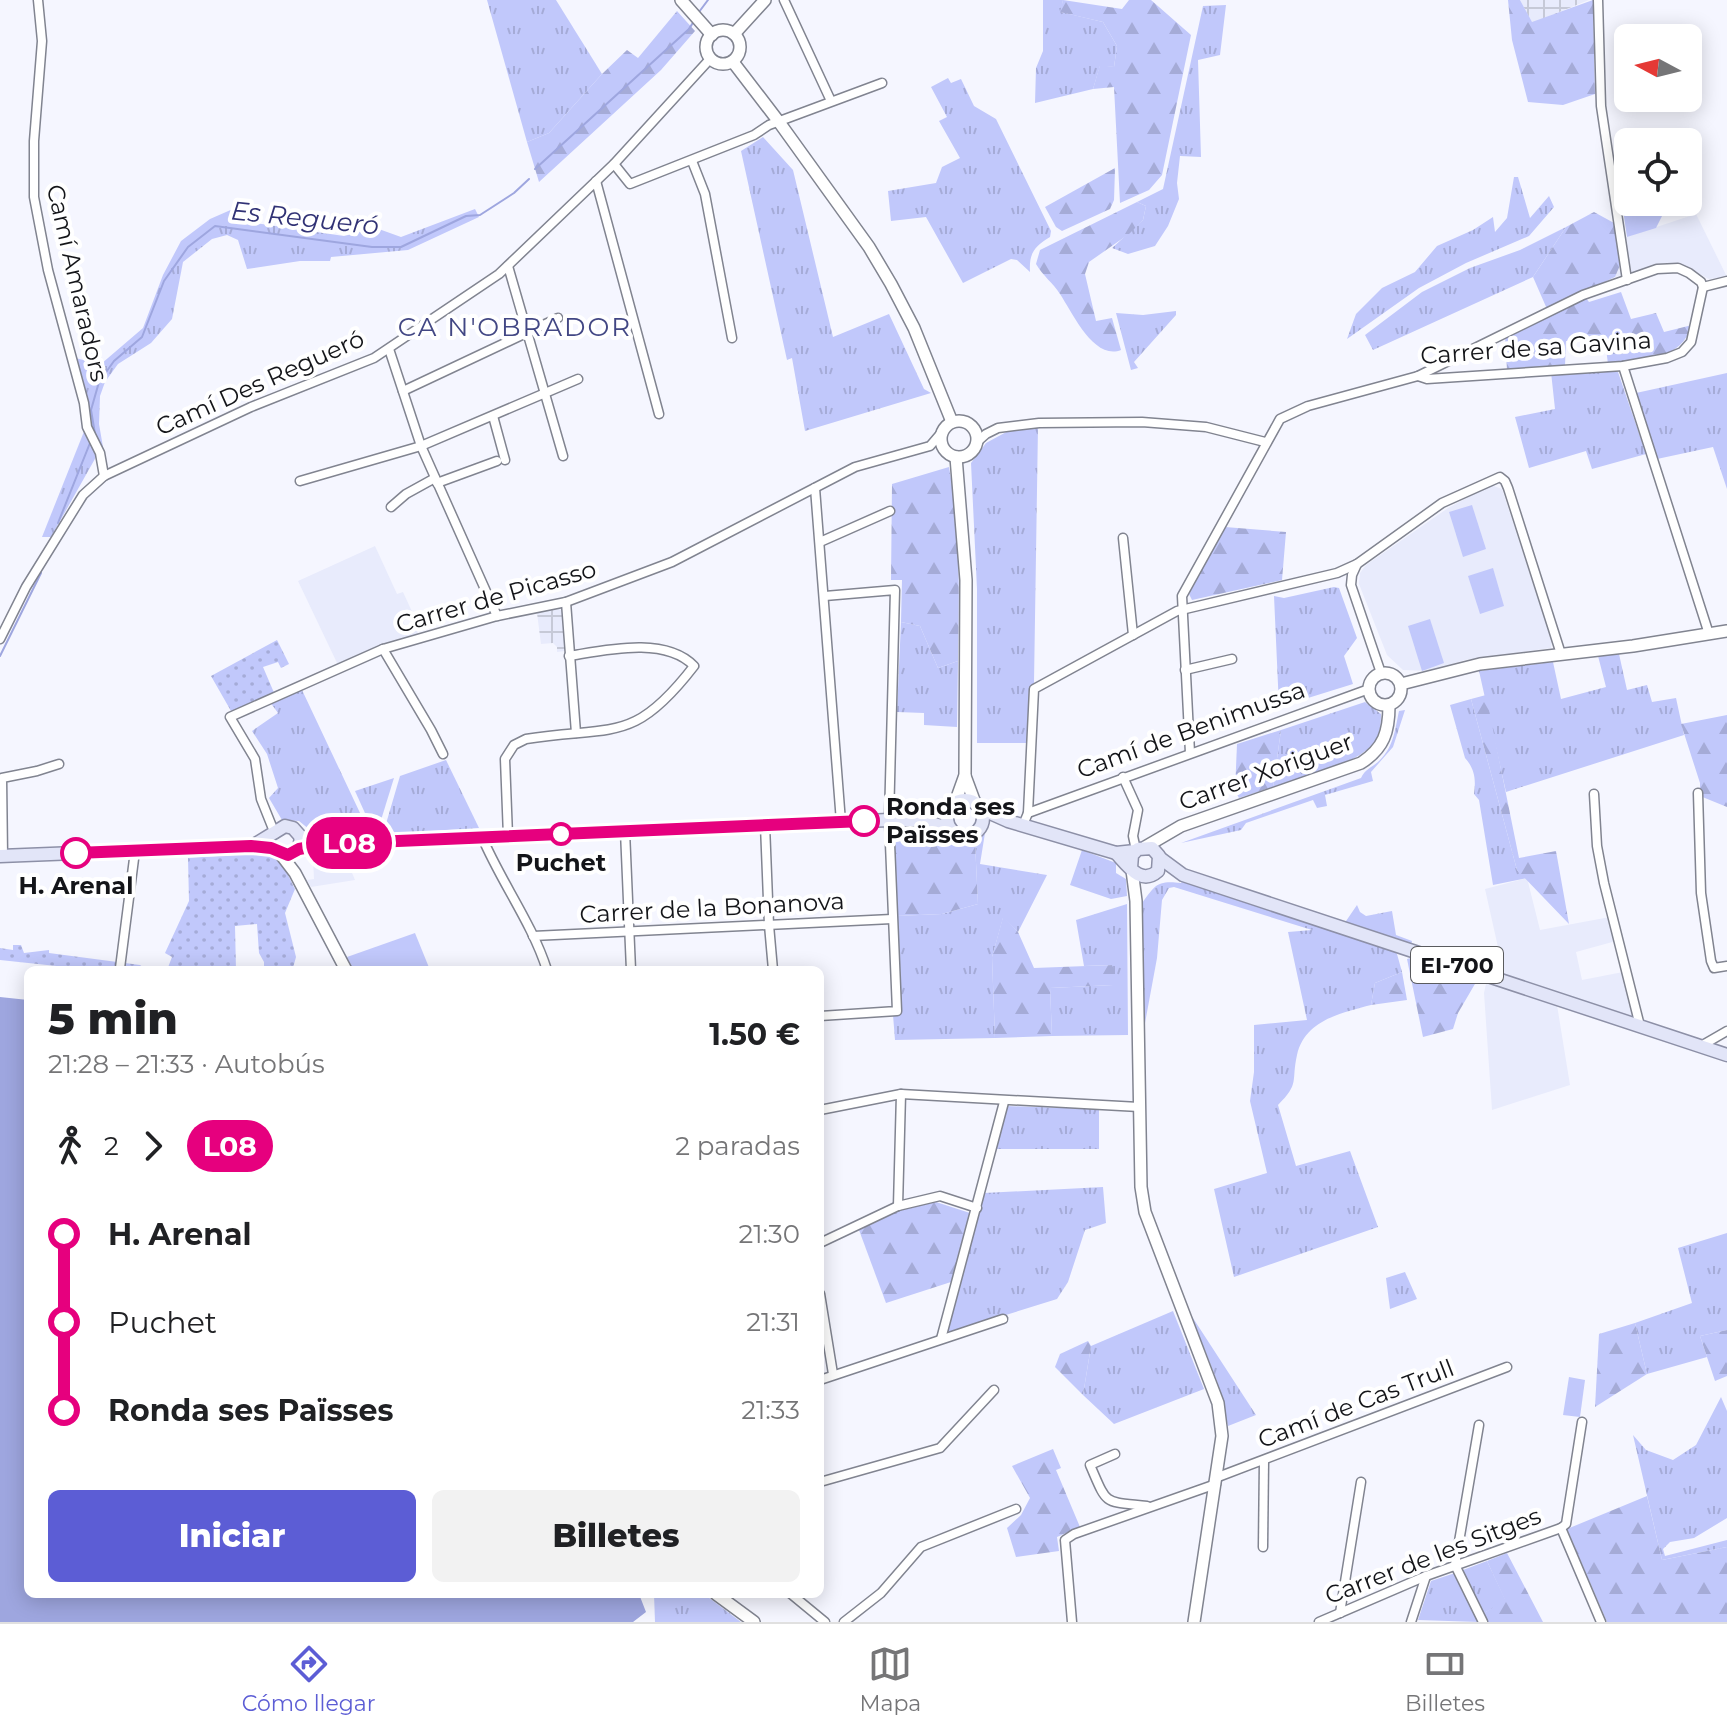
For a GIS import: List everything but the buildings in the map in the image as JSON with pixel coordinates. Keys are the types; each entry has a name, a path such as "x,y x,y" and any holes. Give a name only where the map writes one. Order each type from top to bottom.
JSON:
{"main road":[{"name":"EI-700","path":"919,820 965,800 1008,821"},
{"path":"949,828 947,816 953,805"},
{"path":"978,806 983,820 979,830"},
{"name":"EI-700","path":"1,856 251,846 288,855 299,846 327,844 889,820 919,820 949,828 964,836 1008,821 1025,819 1116,853 1138,876 1183,875 1727,1055"},
{"name":"EI-700","path":"251,846 278,832 297,830 299,846"},
{"path":"278,832 278,851"},
{"name":"EI-700","path":"1116,853 1152,848 1183,875"},
{"path":"1132,869 1131,859 1138,849"},
{"path":"1153,875 1160,867 1160,857"}],"street":[{"name":"Camí Amaradors","path":"38,0 42,41 34,141 34,197 48,270 84,403 89,433 97,447 104,476"},
{"path":"681,0 712,35"},
{"path":"734,34 765,0"},
{"path":"784,0 831,101"},
{"path":"1598,0 1601,106 1627,280"},
{"path":"725,30 734,34 740,48 733,62 723,65 710,59 706,49 712,35 725,30"},
{"name":"Camí Des Regueró","path":"0,639 26,587 83,495 104,476 251,407 374,358 389,349 508,266 614,164 710,59"},
{"path":"733,62 869,247 914,328 952,422"},
{"path":"614,164 630,184 882,83"},
{"path":"692,161 705,194 732,338"},
{"path":"596,181 659,414"},
{"path":"508,266 563,456"},
{"path":"1418,376 1583,295 1669,267 1689,273 1703,287 1727,281"},
{"name":"Carrer de sa Gavina","path":"1190,753 1182,610 1184,592 1280,419 1294,411 1418,376 1427,379 1623,366 1682,352 1691,342 1703,287"},
{"path":"403,391 558,318"},
{"path":"389,349 421,446 497,616"},
{"path":"1623,366 1709,634"},
{"path":"300,481 421,446 578,379"},
{"path":"391,507 406,494 436,481 501,460 493,416"},
{"path":"976,443 971,426 963,422 952,422 942,432 943,448 956,457 967,455 986,434 998,428 1039,423 1142,422 1206,427 1265,442"},
{"name":"Carrer de Picasso","path":"278,832 261,799 255,759 230,717 383,649 497,616 566,602 672,562 855,467 930,446 942,432"},
{"path":"953,805 965,775 965,558 956,457"},
{"path":"1025,819 1034,689 1182,610 1337,573 1357,564 1442,503 1500,477 1508,488 1561,654"},
{"path":"815,488 841,822"},
{"path":"820,542 890,511"},
{"path":"1123,538 1133,635"},
{"path":"1351,585 1357,564"},
{"path":"1337,573 1351,585 1381,673"},
{"path":"824,1016 897,1011 889,820 895,590 825,596"},
{"path":"566,602 576,733"},
{"path":"1401,684 1480,664 1727,631"},
{"path":"508,836 505,759 514,745 526,739 624,728 671,696 694,666 686,657 639,647 569,656"},
{"path":"383,649 443,754"},
{"path":"1185,670 1232,659"},
{"path":"1381,673 1397,677 1401,684 1397,701 1389,705 1375,702 1369,689 1370,682 1381,673"},
{"name":"Camí de Benimussa","path":"1025,819 1123,777 1369,689"},
{"name":"Carrer Xoriguer","path":"1138,849 1181,826 1361,763 1382,746 1387,736 1389,705"},
{"path":"1,856 2,778 59,764"},
{"path":"965,775 978,806"},
{"path":"1123,777 1138,810 1133,836 1138,849"},
{"path":"1698,793 1701,893 1714,968 1727,966"},
{"path":"1594,794 1597,846 1604,883 1640,1026"},
{"path":"765,825 773,966"},
{"path":"625,831 631,966"},
{"name":"Carrer Xoriguer","path":"1160,857 1167,834"},
{"path":"482,837 545,966"},
{"path":"295,873 299,846"},
{"path":"120,966 135,851"},
{"path":"278,851 295,873 344,966"},
{"path":"1132,869 1136,901 1141,1187 1145,1212 1218,1403 1222,1436 1194,1622"},
{"path":"1136,901 1153,875"},
{"name":"Carrer de la Bonanova","path":"533,936 892,919"},
{"path":"1701,1046 1727,1031"},
{"path":"824,1109 901,1094 1139,1107"},
{"path":"898,1206 901,1094"},
{"path":"941,1339 1004,1102"},
{"path":"824,1241 898,1206 940,1196 977,1208"},
{"path":"824,1319 833,1374"},
{"path":"824,1378 1003,1319"},
{"name":"Camí de Cas Trull","path":"1072,1622 1065,1540 1074,1534 1152,1507 1507,1367"},
{"path":"824,1481 940,1448 994,1390"},
{"path":"1582,1422 1566,1524 1561,1528 1601,1622"},
{"path":"1479,1425 1455,1565 1483,1622"},
{"path":"1115,1454 1090,1465 1103,1496 1111,1502 1152,1507"},
{"path":"1263,1547 1264,1461"},
{"path":"1340,1613 1361,1482"},
{"path":"844,1622 881,1593 921,1547 1016,1509"},
{"name":"Carrer de les Sitges","path":"1319,1622 1426,1576 1561,1528"},
{"path":"1411,1622 1426,1576"},
{"path":"721,1598 754,1622"},
{"path":"796,1598 825,1622"}],"shaded area":[{"path":"1520,0 1589,0 1532,23"},
{"path":"1697,216 1727,277 1709,279 1679,263 1664,263 1615,277 1621,263 1617,240"},
{"path":"1491,485 1502,489 1552,641 1551,648 1465,660 1429,671 1403,670 1387,655 1359,584 1360,573 1366,565 1448,508"},
{"path":"375,546 397,594 403,592 414,616 403,621 407,631 416,628 418,634 339,667 298,581"},
{"path":"562,611 565,651 557,652 553,643 541,644 537,613"},
{"path":"342,849 355,880 311,887 307,880 314,879 313,859 320,859 320,851"},
{"path":"1527,878 1540,930 1610,917 1616,941 1576,952 1582,980 1623,972 1636,1021 1557,1005 1570,1085 1492,1110 1484,993 1489,970 1504,974 1485,889"},
{"path":"0,997 24,1000 24,1598 641,1598 646,1612 633,1622 0,1622"}],"green space":[{"path":"487,0 556,0 602,74 549,133 527,142"},
{"path":"1043,0 1063,0 1061,12 1103,22 1117,46 1114,67 1100,66 1093,89 1035,103 1036,68 1043,51"},
{"path":"1063,0 1122,9 1129,0 1151,0 1191,35 1162,175 1149,190 1120,203 1114,87 1093,89 1100,65 1114,67 1117,46 1103,22 1060,12"},
{"path":"1508,0 1520,0 1532,22 1593,0 1595,94 1563,105 1528,102 1512,40"},
{"path":"1226,5 1220,55 1198,60 1201,157 1180,156 1179,199 1168,226 1155,246 1128,254 1112,248 1143,220 1146,206 1137,202 1163,189 1203,6"},
{"path":"677,11 695,31 661,70 539,182 527,142 549,133 627,50 638,58"},
{"path":"948,78 951,83 961,79 974,106 996,119 1051,231 1050,237 1034,251 1030,272 1017,260 1011,259 963,283 926,217 891,221 888,191 936,183 942,167 960,158 939,121 947,117 931,87"},
{"path":"763,137 793,170 833,337 889,314 924,389 931,393 805,431 792,358 787,360 741,151"},
{"path":"1115,168 1114,200 1110,209 1062,231 1056,227 1045,207"},
{"path":"1514,177 1518,177 1530,218 1549,196 1554,207 1529,236 1466,263 1419,288 1347,339 1356,314 1382,288 1415,272 1437,246 1493,217 1495,232 1507,218"},
{"path":"1137,202 1146,206 1143,220 1129,234 1089,262 1085,274 1096,321 1112,318 1121,350 1111,351 1093,342 1085,333 1036,264 1040,250"},
{"path":"242,205 255,223 344,236 376,228 401,237 475,209 479,217 408,250 247,269 238,240 227,235 212,239 183,262 172,319 151,343 118,364 105,382 100,396 99,424 107,470 92,434 75,358 101,364 143,328 163,275 181,241 210,219"},
{"path":"1594,212 1614,223 1621,263 1615,277 1547,309 1533,277 1566,227"},
{"path":"1624,216 1662,216 1656,228 1627,237"},
{"path":"1566,227 1533,277 1373,350 1365,335 1422,292"},
{"path":"1621,292 1631,319 1656,313 1664,332 1692,325 1687,337 1661,356 1615,364 1608,364 1605,341 1566,341 1565,366 1507,370 1505,336 1586,298 1589,302"},
{"path":"1176,311 1176,315 1134,362 1138,368 1131,370 1116,313 1143,315"},
{"path":"1551,372 1618,372 1646,454 1592,469 1586,451 1529,468 1515,417 1555,409"},
{"path":"1727,373 1727,489 1713,447 1657,459 1636,393"},
{"path":"1038,426 1034,683 1030,687 1028,743 977,743 977,589 971,463 986,443 1010,430"},
{"path":"85,429 96,457 51,537 42,537"},
{"path":"949,467 957,539 958,661 938,668 920,626 901,622 902,580 891,580 892,484"},
{"path":"1472,505 1486,549 1463,557 1449,512"},
{"path":"1225,527 1286,532 1282,580 1192,600 1189,594"},
{"path":"1493,568 1504,606 1480,614 1468,576"},
{"path":"1339,588 1357,638 1344,656 1353,684 1279,707 1274,596 1284,598"},
{"path":"1430,619 1444,663 1422,671 1408,626"},
{"path":"901,622 920,626 938,668 958,661 957,727 924,725 924,713 897,712"},
{"path":"277,640 289,664 281,668 278,662 263,667 275,695 231,711 211,676"},
{"path":"1619,654 1627,690 1647,685 1652,702 1676,698 1684,735 1506,792 1479,671 1553,662 1561,699 1606,687 1598,656"},
{"path":"302,690 369,832 315,834 299,821 282,820 269,798 278,788 267,754 252,731 278,713 270,702"},
{"path":"1486,695 1519,858 1556,851 1569,924 1517,870 1471,699"},
{"path":"1471,699 1517,870 1527,878 1493,885 1479,800 1474,794 1474,775 1465,758 1450,705"},
{"path":"1365,702 1381,714 1380,730 1373,744 1340,765 1273,787 1281,730"},
{"path":"1405,710 1393,747 1371,772 1373,781 1325,795 1327,806 1317,808 1313,800 1246,823 1241,830 1181,843 1361,778 1385,755 1399,711"},
{"path":"1727,715 1727,807 1700,796 1700,783 1681,724"},
{"path":"1281,730 1273,787 1239,798 1235,791 1237,744"},
{"path":"446,760 479,828 383,834 400,776"},
{"path":"394,778 377,833 374,833 355,791"},
{"path":"891,828 932,828 958,843 975,842 978,904 942,914 896,916"},
{"path":"985,833 980,864 1047,875 1018,932 1003,918 992,957 995,1038 895,1040 893,1015 900,1014 896,916 942,914 978,904 975,842"},
{"path":"1082,850 1116,863 1116,873 1126,879 1127,896 1111,899 1070,885"},
{"path":"265,853 280,863 295,889 285,913 296,957 294,966 264,966 259,953 257,924 235,926 236,966 169,966 172,957 165,953 189,901 188,858"},
{"path":"1183,880 1392,948 1402,972 1375,983 1371,1005 1326,1020 1308,1034 1297,1055 1292,1087 1278,1105 1296,1166 1350,1151 1378,1227 1234,1277 1214,1189 1267,1173 1250,1101 1254,1072 1254,1025 1307,1020 1288,932 1312,930 1169,888 1162,900 1157,958 1143,1034 1142,903 1157,886 1166,882 1181,883"},
{"path":"1127,904 1128,1035 1052,1036 1050,988 1113,985 1113,965 1084,966 1076,920"},
{"path":"1357,905 1366,916 1392,911 1396,935 1412,941 1411,945 1344,924"},
{"path":"1003,917 1018,932 1034,968 1113,965 1114,985 1050,988 1052,1036 995,1038 992,957"},
{"path":"415,933 428,966 351,966 347,957"},
{"path":"13,945 21,945 24,953 49,950 49,953 141,966 56,966 0,960 0,948 13,950"},
{"path":"1414,957 1479,977 1458,1013 1453,1029 1423,1037 1407,959"},
{"path":"1402,972 1407,1000 1371,1005 1375,983"},
{"path":"1006,1106 1099,1109 1099,1149 995,1149"},
{"path":"1103,1187 1106,1223 1085,1230 1068,1282 1057,1299 951,1332 947,1330 984,1193"},
{"path":"936,1202 970,1213 951,1282 886,1303 859,1230 900,1210"},
{"path":"1727,1233 1727,1330 1700,1336 1707,1357 1647,1374 1635,1323 1692,1303 1678,1248"},
{"path":"1405,1272 1417,1299 1390,1309 1386,1278"},
{"path":"1173,1311 1204,1389 1114,1424 1083,1395 1091,1346"},
{"path":"1191,1315 1256,1415 1228,1426 1217,1381"},
{"path":"1635,1323 1647,1374 1595,1407 1599,1334"},
{"path":"1727,1330 1727,1376 1715,1381 1700,1336"},
{"path":"1088,1341 1091,1346 1083,1395 1055,1367 1060,1354"},
{"path":"1569,1377 1585,1380 1580,1417 1563,1415"},
{"path":"1721,1397 1727,1411 1727,1518 1694,1538 1670,1542 1663,1549 1665,1556 1727,1540 1727,1547 1662,1560 1633,1435 1646,1450 1673,1460 1696,1445"},
{"path":"1053,1449 1061,1468 1056,1470 1080,1527 1057,1537 1059,1551 1016,1557 1007,1528 1021,1515 1030,1498 1012,1466"},
{"path":"1647,1496 1662,1560 1727,1547 1727,1622 1607,1622 1567,1529"},
{"path":"1507,1553 1543,1622 1486,1622 1484,1613 1505,1600 1487,1561"},
{"path":"1487,1561 1506,1601 1484,1613 1463,1570"},
{"path":"1455,1573 1479,1622 1418,1620 1431,1581"},
{"path":"654,1598 709,1598 741,1622 655,1622"}],"waterway":[{"name":"Es Regueró","path":"699,12 708,0"},
{"name":"Es Regueró","path":"535,169 689,29 694,21"},
{"name":"Es Regueró","path":"95,434 91,410 99,382 114,361 142,337 164,281 188,247 215,226 372,247 401,247 466,216 480,215 514,193 529,179"},
{"name":"Es Regueró","path":"58,523 90,443"},
{"name":"Es Regueró","path":"0,656 41,573"}],"bus line":[{"name":"L08","path":"76,853 251,846 271,848 288,855 299,849 327,844 864,821"}],"place":[{"name":"Ronda ses Païsses","path":"864,821"},
{"name":"Puchet","path":"561,834"},
{"name":"H. Arenal","path":"76,853"}],"district":[{"name":"CA N'OBRADOR","path":"515,327"}]}
